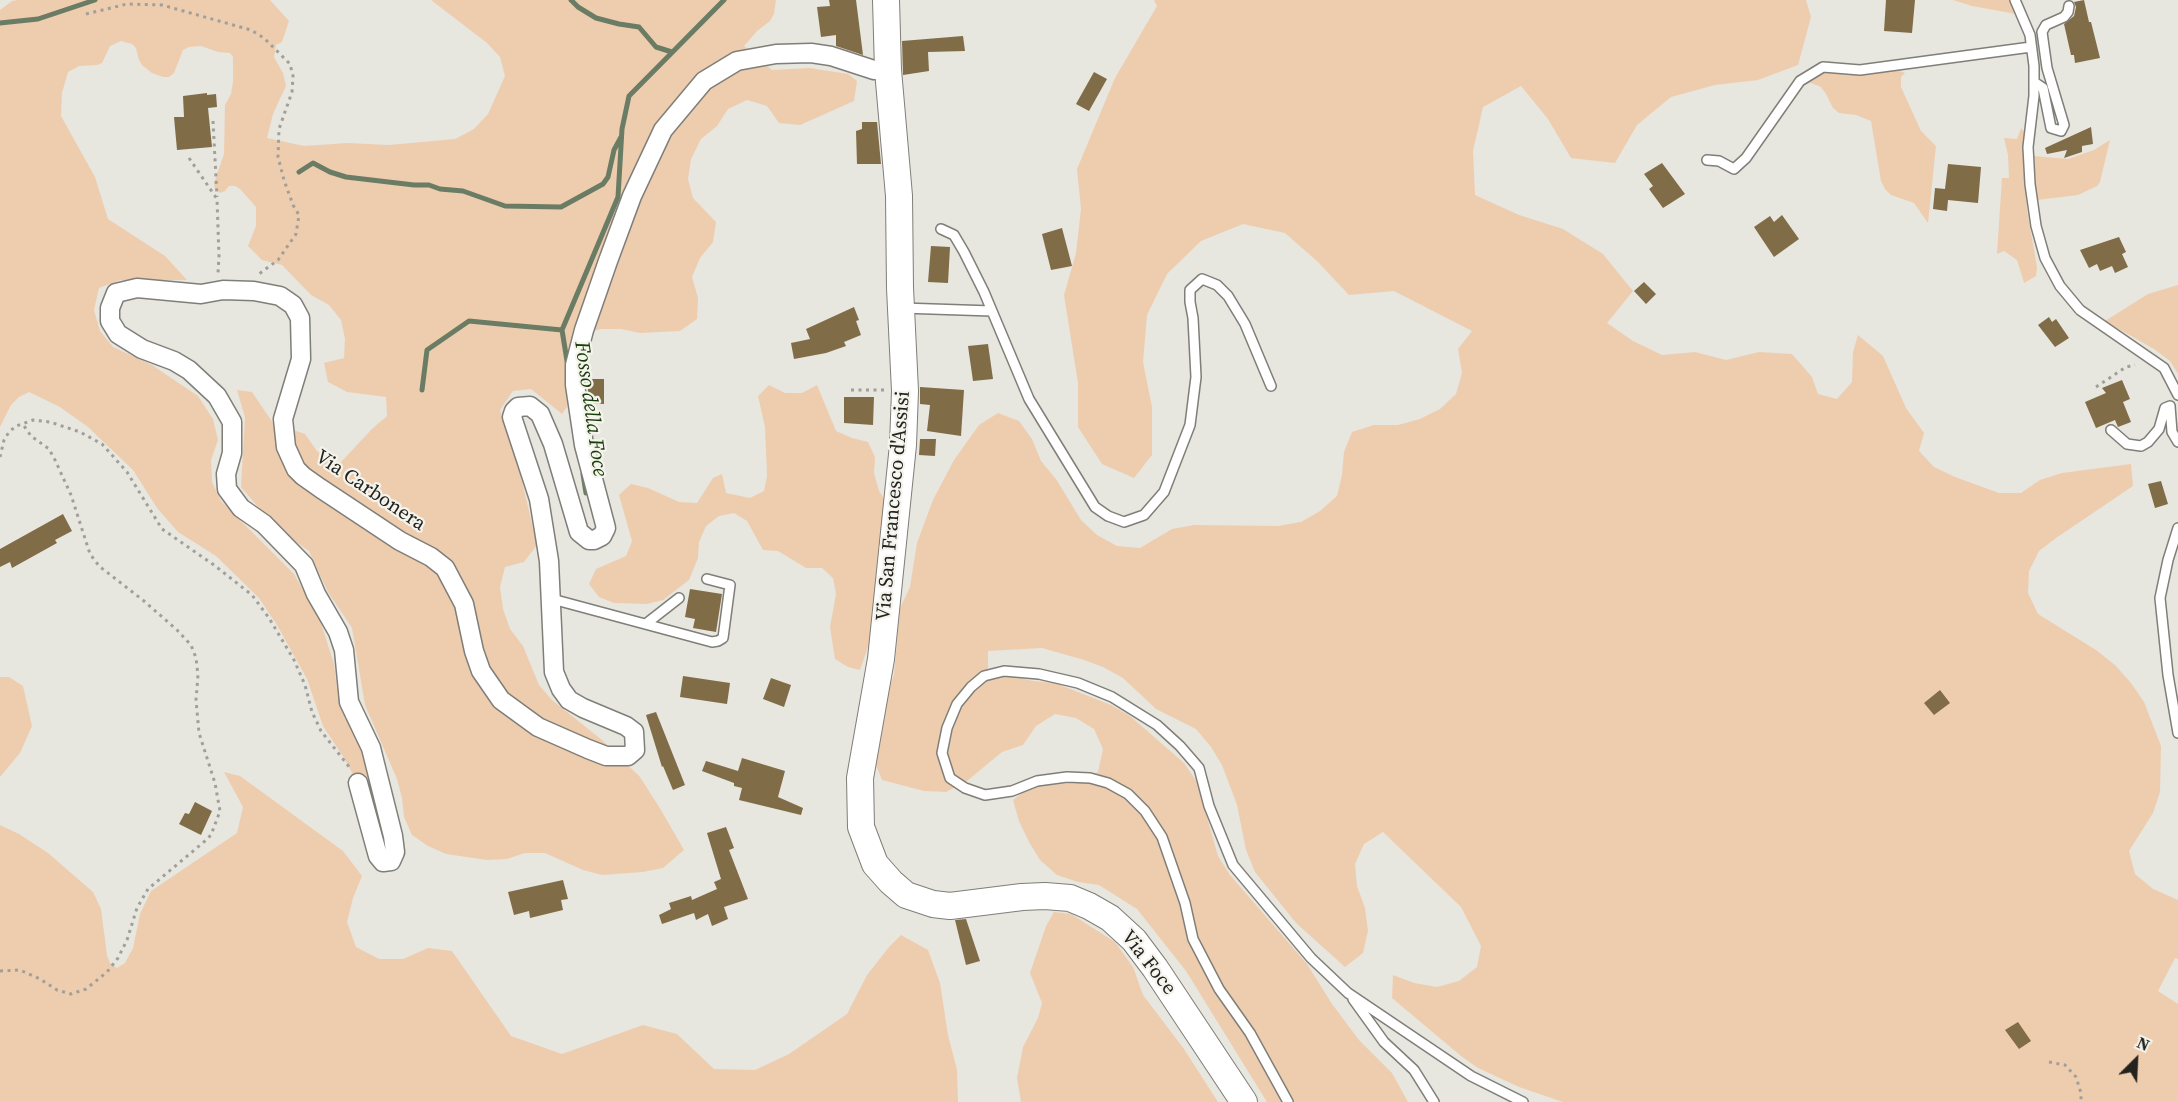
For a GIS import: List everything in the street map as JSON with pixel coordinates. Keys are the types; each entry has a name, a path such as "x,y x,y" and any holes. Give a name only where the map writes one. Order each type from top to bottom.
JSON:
{"main road":[{"name":"Via San Francesco d'Assisi","path":"886,0 888,70 900,196 900,288 905,360 903,445 881,658 860,778 859,803 861,827 875,864 906,895 933,903"},
{"name":"Via Foce","path":"933,903 950,906 1045,896 1070,898 1110,918 1134,940 1155,968 1244,1102"}],"street":[{"name":"Via Carbonera","path":"358,783 378,856 383,862 391,861 394,852 393,836 371,748 349,702 344,650 338,632 316,594 304,565 264,524 241,508 226,489 226,474 232,453 232,422 217,396 189,370 174,361 142,349 118,334 110,321 112,300 116,293 137,288 201,294 223,290 267,293 280,296 293,305 300,318 301,359 283,419 286,447 291,460 303,476 445,568 464,604 474,651 481,671 501,700 538,727 606,756 628,756 635,750 634,732 626,726 569,700 561,689 554,672 549,561 539,499 512,417 514,411 518,406 530,405 540,414 555,452 579,532 589,540 602,536 606,528 584,445 575,385 575,365 584,330 632,196 663,130 704,81 737,61 776,54 811,53 831,56 874,70 888,70"}],"lane":[{"path":"2015,0 2030,35 2034,82 2028,147 2030,184 2036,226 2045,258 2060,286 2080,310 2164,369 2178,395"},
{"path":"2034,82 2043,88 2050,128 2061,131 2064,125 2047,68 2042,32 2046,25 2064,17 2069,6"},
{"path":"1707,160 1719,161 1734,169 1746,158 1800,81 1824,67 1860,70 2031,47"},
{"path":"941,229 954,235 964,252 1029,399 1095,507 1108,516 1124,522 1144,514 1164,492 1190,425 1196,377 1190,290 1202,279 1218,285 1228,296 1245,324 1271,386"},
{"path":"902,308 992,311"},
{"path":"2111,430 2127,444 2141,446 2148,442 2159,429 2165,408 2169,406 2172,432 2178,442"},
{"path":"2178,528 2160,598 2168,675 2178,733"},
{"path":"552,599 712,642 723,638 730,585 706,579"},
{"path":"647,623 679,598"},
{"path":"1288,1102 1250,1033 1219,989 1193,939 1185,903 1162,837 1145,811 1128,794 1108,783 1090,778 1067,777 1037,781 1012,791 985,795 965,788 950,778 942,753 947,728 957,704 984,676 1004,671 1039,674 1078,683 1112,698 1157,725 1199,768 1209,806 1233,865 1311,958 1348,993 1471,1076 1522,1102"},
{"path":"1348,993 1384,1042 1414,1070 1434,1102"}],"path":[{"path":"86,14 127,3 162,5 251,30 264,38 290,64 293,76 292,92 279,129 278,157 293,205 299,215 296,234 278,260 268,269 256,275"},
{"path":"212,292 218,274 219,256 213,121"},
{"path":"189,158 217,199"},
{"path":"2096,387 2126,367 2134,364 2139,366"},
{"path":"851,390 891,390"},
{"path":"0,457 4,440 9,432 22,423 33,420 50,422 80,432 102,444 127,472 162,530 214,565 252,595 294,660 321,731 346,761 358,783"},
{"path":"0,971 20,970 57,990 71,994 86,989 107,972 118,958 127,940 136,908 148,889 205,841 211,834 220,811 218,790 199,733 196,700 198,675 196,658 191,645 150,606 99,566 90,554 71,495 55,460 49,449 31,436 22,423"},
{"path":"2049,1062 2065,1065 2076,1077 2081,1102"}],"shaded area":[{"path":"270,0 289,21 282,42 276,45 274,57 283,73 286,86 273,114 267,138 304,146 347,143 389,145 455,139 474,129 488,114 505,76 500,57 487,43 431,0 776,0 774,14 770,21 757,31 744,46 772,70 810,68 848,74 857,81 854,101 800,125 779,123 767,106 747,100 728,109 717,126 701,139 691,159 688,179 693,198 716,222 713,242 700,258 692,277 698,298 697,319 680,331 640,333 621,329 602,329 573,335 566,363 567,407 562,414 531,389 513,391 500,410 520,473 537,545 524,562 505,567 500,587 503,609 510,629 523,646 539,685 552,700 602,740 640,777 684,850 663,868 602,875 583,870 545,853 525,853 507,859 487,860 446,854 412,835 404,817 397,779 365,705 352,628 328,592 309,551 276,528 241,487 245,417 237,390 252,392 273,423 305,434 317,451 332,464 341,462 387,416 386,397 347,392 328,382 324,363 344,358 345,339 341,320 329,305 311,295 282,265 262,260 248,246 256,226 256,207 240,189 229,186 220,193 215,189 214,183 224,154 225,105 231,94 233,82 233,57 230,53 218,52 201,46 189,47 183,50 174,73 169,77 163,77 152,73 142,65 136,48 132,44 121,41 110,46 102,63 79,66 68,72 62,93 61,116 95,177 108,219 165,256 187,280 120,280 99,288 94,310 100,331 113,347 152,365 198,396 213,419 218,440 211,460 212,482 221,501 294,574 320,620 334,664 338,697 372,774 379,804 382,835 380,843 358,784 323,726 307,679 259,598 216,556 178,532 157,508 133,470 88,427 60,407 29,392 19,397 11,405 0,427 0,10 12,1"},
{"path":"1154,0 1806,0 1811,17 1798,65 1758,80 1715,85 1671,97 1637,125 1615,163 1571,158 1548,119 1521,86 1483,107 1473,151 1475,195 1519,215 1563,229 1603,254 1633,291 1607,323 1633,341 1662,355 1695,352 1726,360 1759,352 1792,354 1812,377 1818,394 1837,399 1852,382 1853,352 1858,335 1883,356 1906,408 1924,433 1919,451 1934,467 1955,477 1999,493 2021,493 2040,480 2062,473 2131,464 2133,486 2039,551 2029,571 2028,593 2038,614 2096,650 2115,665 2131,683 2144,702 2161,746 2160,792 2153,813 2129,851 2135,874 2153,889 2178,900 2178,959 2175,958 2158,991 2178,1004 2178,1102 1563,1102 1519,1087 1478,1068 1392,998 1393,975 1414,983 1437,987 1459,981 1477,967 1481,946 1461,907 1383,832 1364,844 1355,864 1357,886 1365,908 1368,931 1363,953 1345,967 1296,923 1255,872 1246,850 1237,805 1222,765 1196,729 1156,709 1123,678 1103,667 1042,648 988,651 988,671 1033,681 1055,683 1111,705 1130,716 1184,763 1197,782 1218,856 1230,875 1307,964 1332,1004 1359,1040 1392,1073 1408,1102 1267,1102 1186,971 1137,909 1099,885 1078,882 1057,875 1040,860 1019,821 1013,800 1031,786 1077,783 1098,772 1103,749 1094,729 1076,718 1055,714 1036,726 1023,745 1002,752 967,781 946,792 924,791 882,780 874,760 886,695 894,675 900,608 910,587 917,543 933,500 954,460 979,425 998,413 1019,421 1032,439 1041,461 1056,479 1081,520 1097,535 1117,546 1140,548 1172,529 1194,525 1278,526 1301,522 1320,511 1337,496 1344,452 1352,432 1374,425 1398,425 1420,419 1440,409 1456,394 1462,373 1458,349 1472,331 1394,291 1349,295 1318,262 1285,233 1243,224 1201,241 1167,274 1147,315 1143,362 1152,407 1152,455 1134,478 1102,464 1078,427 1078,383 1064,295 1076,253 1081,209 1077,169 1115,78 1157,6"},
{"path":"1953,0 2009,0 2016,14 1972,6"},
{"path":"1898,70 1905,73 1901,77 1901,87 1921,131 1936,146 1928,223 1914,203 1891,195 1885,189 1881,181 1871,121 1856,115 1839,113 1833,108 1821,87 1806,81 1825,73 1875,74"},
{"path":"2021,128 2026,134 2027,210 2037,267 2036,276 2024,283 2017,260 2004,251 1997,254 2002,178 2009,178 2008,155 2004,138 2017,139"},
{"path":"2110,140 2097,186 2078,195 2037,200 2034,156 2068,159 2094,150"},
{"path":"2178,285 2178,374 2170,361 2154,349 2105,321 2148,294"},
{"path":"769,385 785,393 802,393 817,385 836,431 868,442 875,457 874,473 879,491 888,505 871,638 860,670 848,667 835,659 830,627 836,594 833,578 822,568 806,568 778,551 763,550 747,521 734,513 719,516 706,526 699,542 698,558 689,580 663,600 647,604 614,603 599,597 589,584 596,569 626,556 632,541 619,495 631,484 648,488 679,502 697,503 713,478 722,474 726,493 750,498 764,491 767,476 765,427 758,396"},
{"path":"0,677 9,677 23,686 32,726 20,753 0,777"},
{"path":"224,772 240,776 343,851 362,876 347,922 356,947 379,959 403,959 428,948 452,951 511,1036 562,1054 643,1025 677,1034 714,1069 755,1070 789,1054 847,1014 867,975 901,935 928,950 940,983 948,1035 957,1070 958,1102 0,1102 0,825 48,853 93,892 101,909 107,955 110,963 117,968 125,963 133,948 140,914 151,891 237,833 243,807"},
{"path":"1054,912 1071,914 1115,942 1133,967 1143,995 1184,1049 1218,1102 1021,1102 1017,1078 1023,1047 1038,1018 1042,1003 1030,973 1046,926"}],"building":[{"path":"829,0 856,0 863,55 836,46 836,35 821,37 817,7 830,6"},
{"path":"1886,0 1915,0 1912,33 1884,31"},
{"path":"2084,0 2100,58 2075,63 2064,24 2074,16 2076,7 2074,2"},
{"path":"963,36 965,51 928,52 929,71 903,75 902,41"},
{"path":"1094,72 1107,79 1089,111 1076,104"},
{"path":"207,93 207,95 216,94 217,107 208,108 212,147 177,150 174,117 184,117 183,96"},
{"path":"862,122 877,122 881,164 857,164 856,131 862,129"},
{"path":"2091,127 2093,144 2082,146 2082,152 2064,158 2067,150 2047,154 2045,148"},
{"path":"1662,163 1685,194 1663,208 1649,189 1653,186 1644,174"},
{"path":"1948,164 1981,167 1978,203 1948,200 1947,211 1933,209 1935,188 1945,189"},
{"path":"1782,215 1799,239 1774,257 1754,227 1770,216 1774,222"},
{"path":"1062,228 1072,266 1051,270 1042,234"},
{"path":"2119,237 2126,252 2122,254 2128,267 2115,273 2112,266 2100,271 2097,264 2089,268 2080,250"},
{"path":"931,246 950,247 948,283 928,282"},
{"path":"1644,282 1656,294 1646,304 1634,291"},
{"path":"854,307 861,335 844,342 846,346 826,353 794,359 791,343 810,339 806,329"},
{"path":"2049,317 2052,322 2056,319 2069,338 2055,347 2038,325"},
{"path":"988,344 993,379 973,381 968,346"},
{"path":"587,379 604,379 604,404 589,403"},
{"path":"2122,380 2130,399 2123,402 2131,422 2118,427 2115,420 2096,428 2085,402 2106,393 2102,388"},
{"path":"920,387 964,390 961,436 927,431 930,405 920,404"},
{"path":"844,397 874,397 873,425 844,423"},
{"path":"920,439 936,439 935,456 919,455"},
{"path":"2161,481 2168,504 2155,508 2148,484"},
{"path":"63,514 72,531 55,540 57,543 12,568 10,562 0,567 0,549"},
{"path":"690,589 722,594 716,632 693,628 695,619 685,617"},
{"path":"683,676 730,683 727,704 680,697"},
{"path":"771,678 791,685 784,707 763,699"},
{"path":"1940,690 1950,703 1934,715 1924,703"},
{"path":"656,712 685,785 673,790 662,767 646,715"},
{"path":"742,758 785,771 778,797 803,808 801,815 739,800 742,788 702,771 706,761 738,771"},
{"path":"195,802 212,811 201,835 179,824 185,813 189,814"},
{"path":"726,827 734,848 729,850 748,899 724,907 728,919 712,926 708,914 696,920 694,913 662,924 659,915 671,909 669,903 691,896 692,900 717,889 714,882 721,879 707,833"},
{"path":"563,880 568,899 561,900 563,910 530,918 529,911 514,915 508,892"},
{"path":"966,919 980,961 966,965 955,920"},
{"path":"2018,1022 2031,1041 2019,1049 2005,1030"}],"waterway":[{"path":"0,23 38,19 95,0"},
{"path":"571,0 596,18 639,27 656,47 672,52"},
{"name":"Fosso della Foce","path":"568,367 562,330 618,197 622,129 629,96 724,0"},
{"path":"299,172 313,163 346,177 429,185 440,189 463,191 505,206 561,207 603,184 608,177 614,150 621,137"},
{"name":"Fosso della Foce","path":"422,390 427,350 469,321 562,330"},
{"name":"Fosso della Foce","path":"583,474 586,493"}]}
